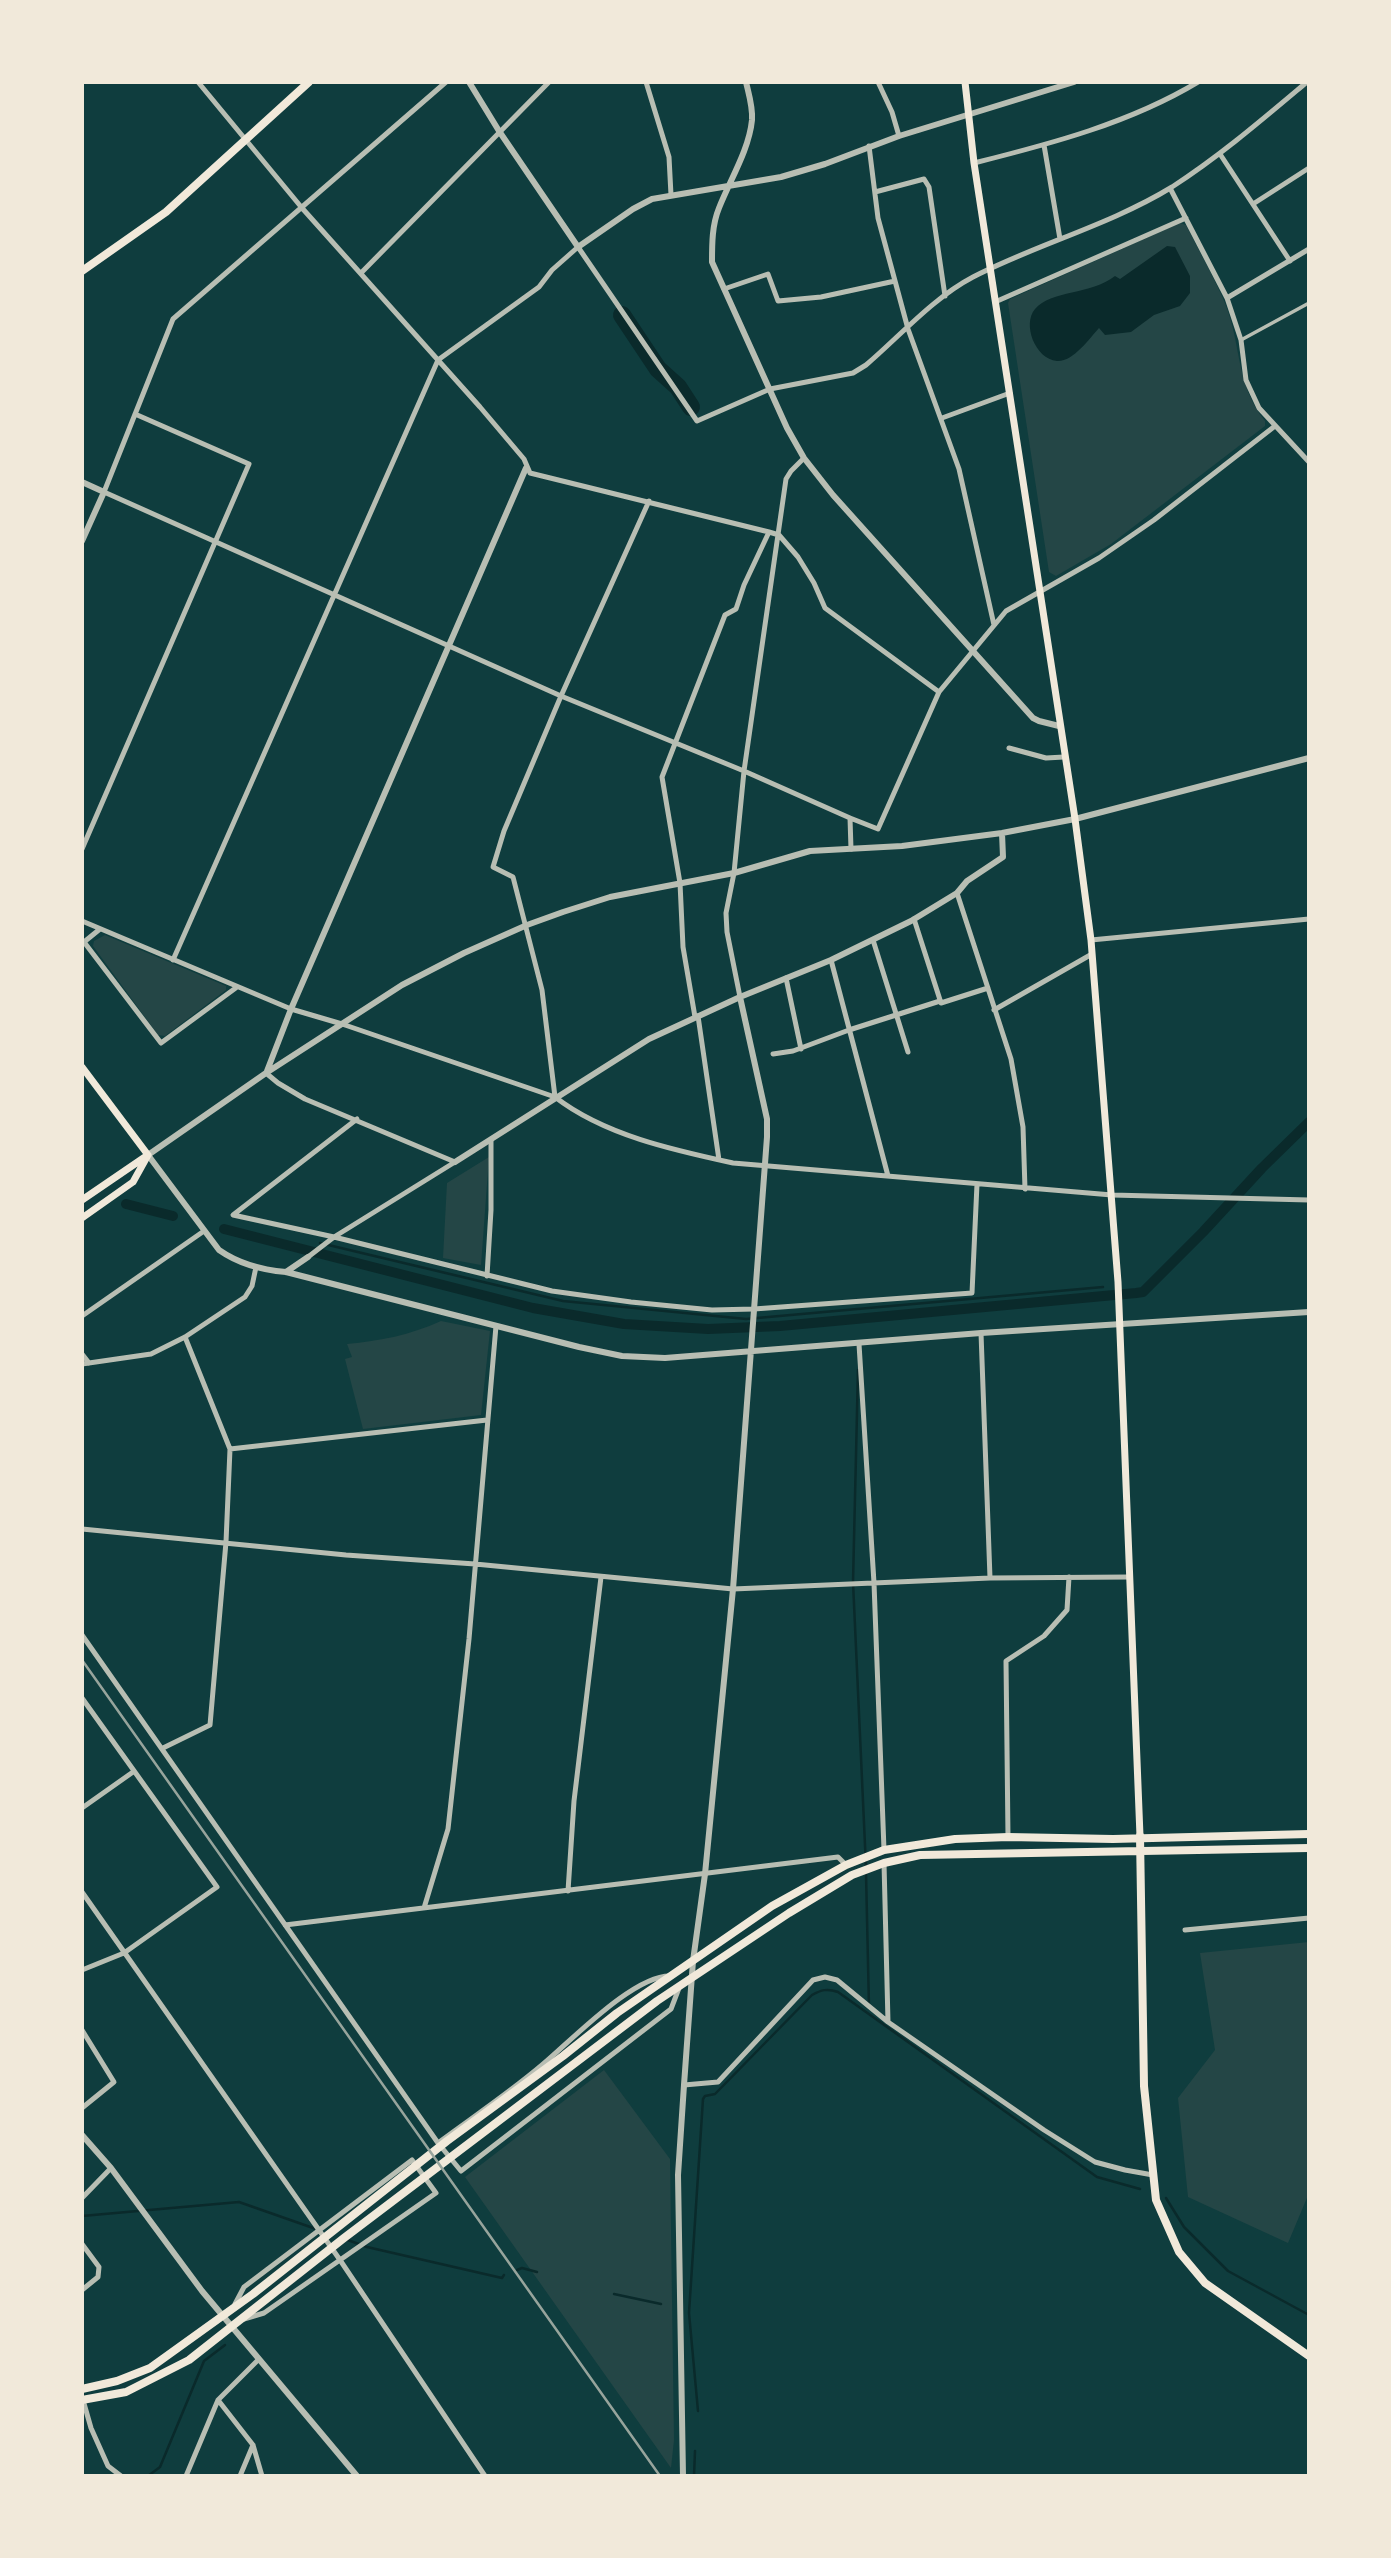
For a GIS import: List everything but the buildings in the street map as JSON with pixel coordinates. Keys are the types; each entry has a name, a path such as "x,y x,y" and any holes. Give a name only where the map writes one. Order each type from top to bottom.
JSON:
{"main road":[{"path":"82,271 166,212 309,82"},
{"path":"965,82 974,163 1075,819 1091,940 1118,1282 1140,1836 1144,2086 1156,2200 1179,2252 1205,2283 1309,2356"},
{"path":"82,1067 148,1155"},
{"path":"82,1200 148,1155"},
{"path":"83,1219 133,1182 148,1155"},
{"path":"82,2389 117,2381 150,2368 253,2294 447,2141 617,2014 772,1906 846,1865 884,1850 925,1842 1008,1837 1088,1839 1309,1834"},
{"path":"83,2400 126,2392 189,2360 344,2238 657,2001 814,1897 852,1875 884,1863 933,1855 1309,1848"}],"street":[{"path":"198,82 302,208 524,459 530,473 779,535 798,557 825,608 939,692"},
{"path":"82,541 173,319 446,82"},
{"path":"469,82 499,131 697,421 770,389 853,373 866,365 945,296 974,277 1128,210 1170,188 1220,154 1307,82"},
{"path":"361,273 549,82"},
{"path":"646,82 669,157 671,195"},
{"path":"746,82 752,122 718,210 712,236 712,262 787,428 804,458 833,495 1033,718 1059,726"},
{"path":"878,82 900,136"},
{"path":"974,163 1044,145 1136,113 1175,96 1198,82"},
{"path":"173,960 438,360 539,286 552,270 578,247 652,199 780,177 967,114 1070,83"},
{"path":"1044,145 1060,239"},
{"path":"869,146 878,218 908,329 959,469 994,625"},
{"path":"1220,154 1290,261"},
{"path":"1253,204 1309,168"},
{"path":"875,192 924,179 929,187 945,296"},
{"path":"1170,188 1227,298 1241,340 1246,380 1259,408 1307,458"},
{"path":"995,302 1186,218"},
{"path":"1227,298 1309,249"},
{"path":"724,289 768,274 778,301 821,297 895,281"},
{"path":"1241,340 1309,303"},
{"path":"942,418 1010,393"},
{"path":"82,849 248,464 135,414"},
{"path":"82,482 561,696 744,771 878,830 939,692 1006,611 1099,558 1154,520 1275,426"},
{"path":"683,2476 678,2175 693,1961 705,1874 733,1589 766,1165 767,1119 727,932 726,913 734,873 744,771 786,479 790,471 804,458"},
{"path":"266,1073 291,1009 526,468"},
{"path":"555,1097 542,990 527,925 513,877 493,867 504,831 561,696 649,501"},
{"path":"719,1160 683,947 680,883 662,778 725,615 736,609 744,585 769,532"},
{"path":"1009,748 1046,758 1064,757"},
{"path":"1309,758 1075,819 1002,833 902,846 810,851 734,873 610,897 527,925 402,985 266,1073 148,1155 219,1250 231,1258 256,1267 286,1272 622,1356 665,1358 751,1353 981,1333 1309,1312"},
{"path":"850,818 851,849"},
{"path":"286,1272 334,1237 649,1039 696,1016 831,960 914,919 957,893 967,881 1003,858 1002,833"},
{"path":"957,893 1011,1059 1023,1126 1025,1189"},
{"path":"914,919 940,1001"},
{"path":"1091,940 1309,919"},
{"path":"82,921 291,1009 555,1097 569,1108 612,1128 661,1145 719,1160 1112,1195 1309,1200"},
{"path":"100,929 83,942 161,1043 237,987"},
{"path":"873,940 908,1052"},
{"path":"994,1010 1092,954"},
{"path":"831,960 888,1176"},
{"path":"786,978 801,1049"},
{"path":"774,1054 801,1049 849,1030 988,988"},
{"path":"266,1073 305,1099 455,1162"},
{"path":"357,1119 233,1215 552,1291 631,1302 754,1311 972,1293 977,1184"},
{"path":"487,1276 491,1140"},
{"path":"82,1315 204,1231"},
{"path":"82,1354 86,1364 151,1354 185,1337 245,1297 252,1286 256,1267"},
{"path":"424,1908 448,1829 496,1326"},
{"path":"981,1333 990,1578"},
{"path":"163,1748 210,1726 226,1542 230,1449 185,1337"},
{"path":"859,1344 874,1583 884,1850"},
{"path":"230,1449 486,1420"},
{"path":"82,1529 733,1589 990,1578 1129,1577"},
{"path":"568,1891 574,1801 601,1577"},
{"path":"1008,1837 1006,1661 1044,1636 1068,1610 1069,1577"},
{"path":"82,1635 438,2143 461,2171 671,2009 679,1988"},
{"path":"82,1698 217,1887 124,1953 82,1970"},
{"path":"82,1808 133,1772"},
{"path":"285,1925 838,1857 846,1865"},
{"path":"884,1863 888,2022"},
{"path":"82,1892 340,2260 485,2476"},
{"path":"1185,1930 1309,1918"},
{"path":"438,2143 542,2065 598,2015 629,1993 662,1975 674,1976"},
{"path":"684,2085 718,2082 813,1980 825,1977 837,1980 888,2022 1095,2162 1153,2175"},
{"path":"82,2030 114,2082 82,2108"},
{"path":"82,2135 111,2168 194,2280 357,2476"},
{"path":"234,2307 244,2287 412,2160 436,2193 264,2313 240,2320"},
{"path":"82,2198 111,2168"},
{"path":"82,2244 99,2267 98,2277 82,2290"},
{"path":"186,2476 218,2400 259,2359"},
{"path":"83,2400 91,2428 108,2466 121,2476"},
{"path":"218,2400 253,2445 262,2476"},
{"path":"240,2476 253,2445"}],"shaded area":[{"path":"1180,223 1186,225 1225,303 1248,393 1265,421 1265,426 1111,544 1056,576 1049,572 1008,303 1010,299"},
{"path":"1167,246 1175,247 1190,276 1190,293 1180,306 1154,315 1131,332 1105,335 1099,328 1080,349 1063,360 1049,359 1037,348 1030,332 1030,323 1031,315 1042,303 1095,286 1115,276 1120,279"},
{"path":"105,935 226,986 226,990 165,1036 158,1035 93,946 94,941"},
{"path":"489,1157 481,1265 443,1258 447,1183"},
{"path":"441,1321 490,1331 481,1415 363,1429 345,1359 352,1357 347,1344 395,1337"},
{"path":"1309,1942 1309,2193 1288,2243 1188,2197 1178,2098 1215,2050 1200,1953"},
{"path":"604,2070 670,2159 674,2440 671,2468 465,2177"}],"waterway":[{"path":"622,315 658,369 678,387 691,407"},
{"path":"224,1229 533,1308 624,1324 708,1329 780,1326 1136,1293 1143,1292 1309,1122"},
{"path":"126,1204 173,1216"},
{"path":"320,1243 563,1301 746,1319 1103,1287"},
{"path":"858,1370 853,1582 866,1867"},
{"path":"866,1873 869,2007"},
{"path":"698,2411 689,2313 703,2099 715,2094 815,1993 827,1990 838,1992 1097,2177 1140,2189"},
{"path":"1166,2198 1184,2227 1228,2271 1309,2315"},
{"path":"82,2216 239,2202 316,2229"},
{"path":"345,2239 367,2247 502,2278 504,2275"},
{"path":"517,2270 522,2268 537,2272"},
{"path":"614,2294 661,2304"},
{"path":"148,2476 160,2467 204,2361 225,2345"},
{"path":"694,2476 695,2451"}],"railway":[{"path":"82,1660 660,2476"}]}
